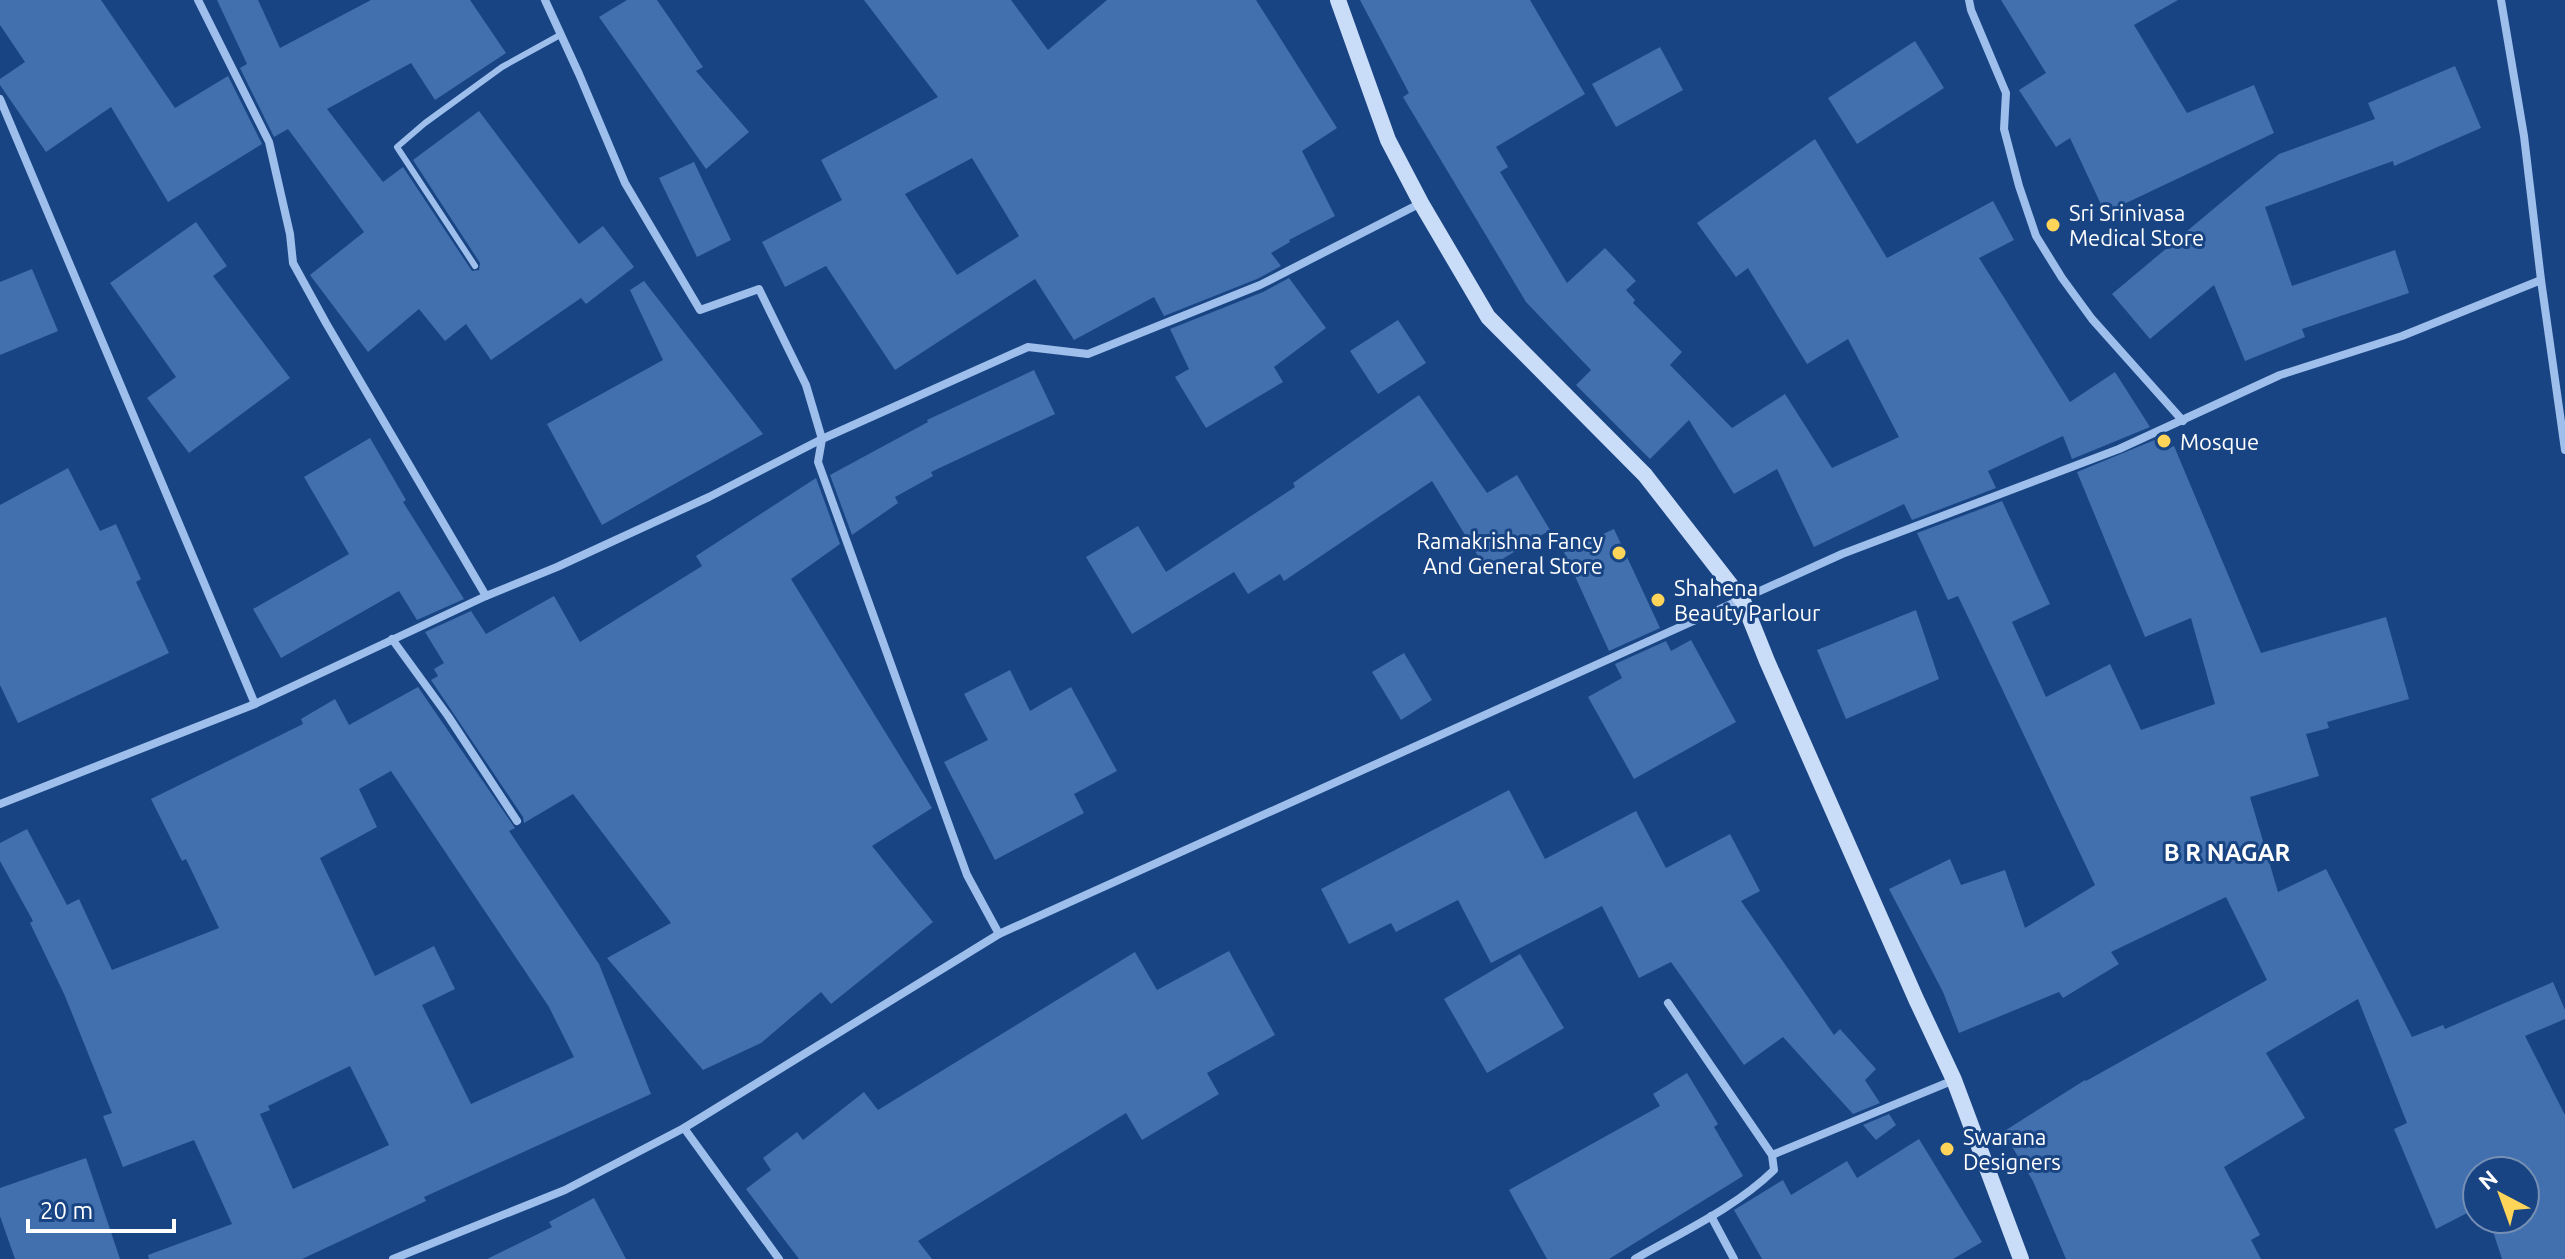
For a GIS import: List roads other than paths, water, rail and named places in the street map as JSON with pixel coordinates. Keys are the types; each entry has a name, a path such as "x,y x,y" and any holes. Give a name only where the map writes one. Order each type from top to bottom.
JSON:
{"main road":[{"path":"1338,0 1388,140 1488,317 1645,475 1743,601 1954,1080 2021,1259"}],"street":[{"path":"198,0 269,142 290,234 293,263 486,596"},
{"path":"545,0 625,183 700,310 759,289 806,385 822,439 818,462 967,875 999,934"},
{"path":"1969,0 2006,93 2004,129 2036,236 2092,319 2183,421"},
{"path":"2501,0 2526,152 2565,450"},
{"path":"0,99 255,704"},
{"path":"0,804 255,704 486,596 709,497 822,439 1028,347 1088,354 1260,285 1421,203"},
{"path":"393,1259 565,1190 684,1128 999,934 1842,554 2119,449 2280,375 2402,336 2541,280"},
{"path":"392,639 448,716 517,821"},
{"path":"1635,1259 1758,1186 1774,1170 1772,1155 1668,1003"},
{"path":"1772,1155 1954,1080"},
{"path":"684,1128 779,1259"},
{"path":"1711,1216 1734,1259"}],"lane":[{"path":"475,266 397,147 502,67 560,35"}],"place":[{"name":"Sri Srinivasa Medical Store","path":"2053,225"},
{"name":"Mosque","path":"2164,441"},
{"name":"Ramakrishna Fancy And General Store","path":"1619,553"},
{"name":"Shahena Beauty Parlour","path":"1658,600"},
{"name":"Swarana Designers","path":"1947,1149"}],"district":[{"name":"B R NAGAR","path":"2227,852"}]}
